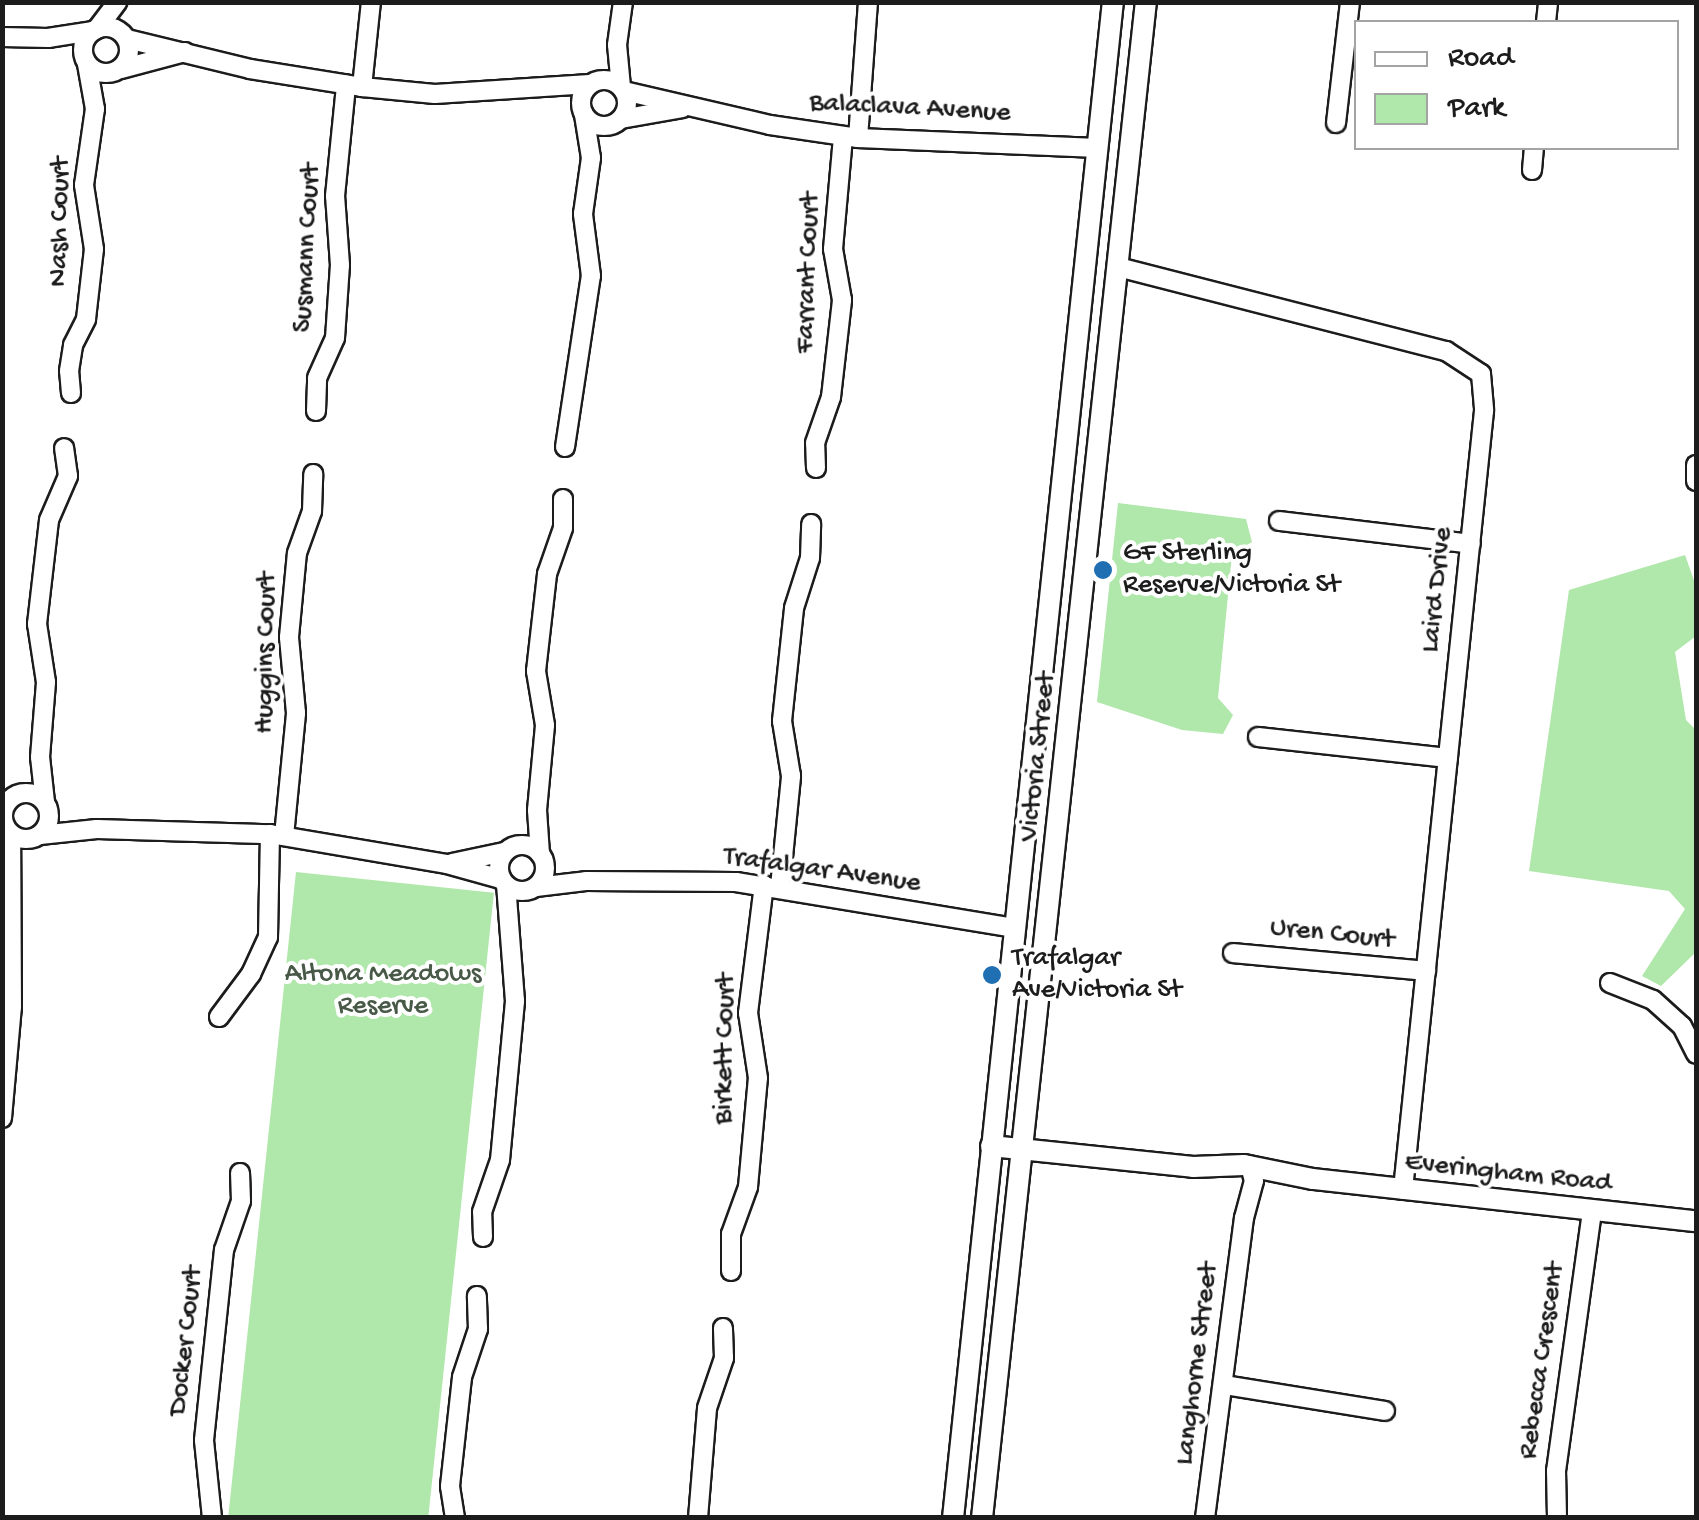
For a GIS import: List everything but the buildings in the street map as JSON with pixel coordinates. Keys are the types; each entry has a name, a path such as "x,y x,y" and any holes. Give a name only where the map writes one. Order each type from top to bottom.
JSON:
{"street":[{"path":"86,60 84,42 119,2"},
{"path":"117,71 128,58 119,2"},
{"name":"Susmann Court","path":"316,411 317,378 335,338 340,266 336,196 371,2"},
{"path":"591,158 627,106 617,45 622,2"},
{"name":"Farrant Court","path":"816,468 815,443 831,397 842,300 833,249 868,2"},
{"name":"Victoria Street","path":"953,1518 1113,2"},
{"name":"Victoria Street","path":"982,1518 1146,2"},
{"path":"1336,123 1350,2"},
{"path":"2,37 48,38 112,28 126,37 185,52 354,86 435,94 539,90 594,82 622,89"},
{"path":"48,38 99,72 117,71 185,52"},
{"path":"565,447 566,416 582,358 591,276 583,214 591,158 582,95 617,45"},
{"name":"Nash Court","path":"71,393 71,358 86,319 94,249 84,186 95,109 86,60"},
{"name":"Nash Court","path":"95,109 117,71"},
{"name":"Balaclava Avenue","path":"622,89 688,107 851,137 1130,152"},
{"path":"539,90 582,112 596,125 619,120"},
{"name":"Balaclava Avenue","path":"619,120 688,107"},
{"path":"1532,170 1534,150"},
{"name":"Laird Drive","path":"1118,267 1446,351 1468,362 1480,374 1485,392 1471,544 1403,1190"},
{"path":"13,886 49,823 40,757 46,682 37,624 48,520 68,476 64,448"},
{"path":"1696,464 1696,481"},
{"name":"Huggins Court","path":"220,1017 257,964 268,937 277,835 296,714 290,637 296,553 312,511 313,474"},
{"path":"510,923 544,875 537,810 546,724 537,661 546,574 563,528 563,499"},
{"path":"1279,521 1471,544"},
{"name":"Birkett Court","path":"732,1271 731,1234 748,1186 758,1078 748,1013 791,776 782,721 794,608 810,558 811,524"},
{"path":"1258,737 1448,758"},
{"path":"2,1118 11,1033 13,886 3,816 9,799 40,757"},
{"path":"9,799 31,793 97,829"},
{"path":"483,1237 482,1212 500,1160 515,1001 510,923 498,866 529,828 537,810"},
{"path":"7,831 24,840 97,829 277,835 447,864 533,888"},
{"path":"447,864 527,845 542,857"},
{"name":"Trafalgar Avenue","path":"542,857 586,881"},
{"name":"Trafalgar Avenue","path":"533,888 586,881 772,886 1048,931"},
{"name":"Uren Court","path":"1234,952 1426,972"},
{"path":"1610,984 1653,1000 1682,1026 1696,1054"},
{"name":"Everingham Road","path":"991,1146 1696,1221"},
{"name":"Docker Court","path":"212,1518 204,1448 224,1250 241,1200 240,1174"},
{"name":"Langhorne Street","path":"1206,1518 1249,1176"},
{"name":"Rebecca Crescent","path":"1557,1518 1556,1471 1592,1212"},
{"path":"455,1518 450,1486 462,1377 478,1329 477,1296"},
{"path":"698,1518 707,1408 724,1358 724,1328"},
{"path":"1224,1385 1385,1410"}],"green space":[{"path":"1118,503 1246,519 1252,542 1232,554 1218,698 1233,715 1223,734 1182,730 1097,702"},
{"path":"1685,555 1696,586 1696,636 1675,652 1686,720 1696,730 1696,952 1661,986 1642,976 1685,909 1669,891 1529,871 1569,590"},
{"name":"Altona Meadows Reserve","path":"296,872 494,893 428,1518 228,1517"}],"place":[{"name":"GF Sterling Reserve/Victoria St","path":"1103,570"},
{"name":"Trafalgar Ave/Victoria St","path":"992,975"}]}
